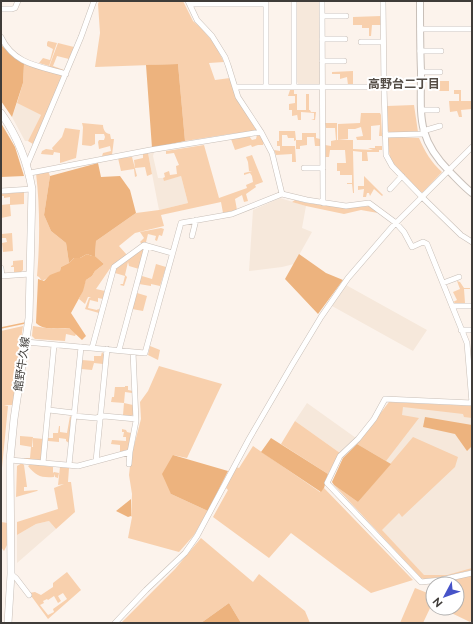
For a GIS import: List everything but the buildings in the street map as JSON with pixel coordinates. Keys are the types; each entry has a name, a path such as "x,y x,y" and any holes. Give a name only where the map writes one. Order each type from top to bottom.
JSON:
{"main road":[{"name":"館野牛久線","path":"1,113 19,142 30,173 32,189 29,318 14,419 10,460 11,574 8,623"}],"street":[{"path":"1,9 15,8 18,1"},
{"path":"27,165 66,74 94,1"},
{"path":"294,1 294,87"},
{"path":"322,1 323,203"},
{"path":"383,1 385,149 388,161 461,235 472,242"},
{"path":"420,1 421,110 424,132 432,152 472,193"},
{"path":"266,87 266,2 189,3 197,20 212,36 225,57 238,97 261,132 272,153 282,194"},
{"path":"322,16 346,16"},
{"path":"420,29 472,29"},
{"path":"1,37 7,47 23,61 66,74"},
{"path":"322,39 345,39"},
{"path":"361,42 383,42"},
{"path":"420,51 441,51"},
{"path":"322,62 344,62"},
{"path":"421,72 440,72"},
{"path":"236,87 384,87"},
{"path":"421,110 437,110"},
{"path":"385,135 424,132 440,126"},
{"path":"30,173 150,150 261,132"},
{"path":"115,623 146,590 185,553 198,536 249,439 321,317 348,278 396,223 472,147"},
{"path":"304,168 323,168"},
{"path":"390,189 402,176"},
{"path":"1,191 32,189"},
{"path":"26,342 145,353 180,224 244,210 282,194 307,200 346,206 369,203 396,223 404,232 412,247 423,242 427,244 467,343 472,403 385,399 374,419 358,439 340,456 327,483 421,582 441,580 472,573"},
{"path":"192,236 196,220"},
{"path":"92,348 114,267 144,245 172,253"},
{"path":"119,350 147,246"},
{"path":"1,268 1,276 30,274"},
{"path":"443,283 459,277"},
{"path":"452,306 472,306"},
{"path":"461,330 472,330"},
{"path":"43,463 54,345"},
{"path":"69,465 81,347"},
{"path":"96,462 107,349"},
{"path":"129,464 136,419 133,352"},
{"path":"49,410 96,418 100,416 136,419"},
{"path":"10,460 78,466 130,452"},
{"path":"11,574 29,595"}],"shaded area":[{"path":"99,1 183,1 193,21 214,43 224,62 209,63 215,80 230,78 256,128 256,131 185,141 178,64 95,67 100,33"},
{"path":"320,1 320,83 318,85 299,85 297,82 296,2"},
{"path":"381,16 381,25 372,25 371,36 369,36 369,28 362,28 362,25 353,25 353,17"},
{"path":"48,41 57,43 49,66 39,63 43,58 50,60 53,49 47,46"},
{"path":"58,43 74,47 69,59 57,56 53,66 64,70 62,71 49,67"},
{"path":"1,45 24,64 23,83 12,117 1,101"},
{"path":"24,64 63,75 33,144 28,141 41,115 17,103 23,83"},
{"path":"178,64 185,141 152,148 146,65"},
{"path":"353,71 353,85 348,85 347,77 340,79 340,74 332,74 332,72"},
{"path":"436,81 449,81 449,91 436,91"},
{"path":"290,90 294,90 294,94 297,94 297,110 306,110 306,94 309,94 309,110 311,112 316,112 315,120 311,120 314,119 314,113 301,112 301,120 298,120 297,114 292,116 292,110 289,110 289,104 295,103 295,96 288,96"},
{"path":"454,90 461,90 461,101 472,101 472,109 461,110 462,117 459,117 457,111 450,112 449,101 459,101 459,94 454,94"},
{"path":"17,103 41,115 28,141 25,141 12,117"},
{"path":"414,105 418,132 389,132 387,130 387,106"},
{"path":"361,113 380,113 382,136 379,136 380,125 371,126 371,140 357,140 356,137 363,136 361,127 348,129 348,139 338,140 338,124 360,123"},
{"path":"1,123 15,147 24,176 1,177"},
{"path":"82,123 103,125 105,131 110,134 111,139 114,139 112,155 102,156 103,153 111,151 110,146 99,149 98,142 99,140 104,140 104,134 95,134 95,144 91,146 82,145"},
{"path":"325,123 337,123 337,140 353,140 353,149 373,150 368,148 382,146 382,150 379,150 379,152 367,152 368,161 362,161 362,152 353,151 354,193 352,184 347,184 352,183 352,175 340,175 340,171 337,171 337,163 346,163 345,150 330,150 329,157 325,157 325,145 331,146 331,141 336,140 335,128 326,128"},
{"path":"65,128 80,130 76,158 60,163 60,153 54,152 53,155 41,154 42,151 46,149 53,150 52,148 62,137"},
{"path":"279,131 295,131 296,140 294,141 294,138 288,138 287,135 282,135 282,146 295,146 296,162 292,162 292,154 276,155 274,150 280,151 280,146 277,146 277,141 279,141"},
{"path":"302,133 316,133 316,138 320,139 320,146 315,146 314,137 307,137 307,145 300,146 300,149 296,149 296,140 302,140"},
{"path":"257,135 260,136 264,142 263,145 252,147 251,145 235,150 231,139 249,136 252,140 256,139"},
{"path":"391,137 419,138 429,156 442,172 423,192 420,192 390,158 387,139"},
{"path":"204,145 219,198 247,188 246,185 253,182 250,173 244,175 244,173 252,171 249,171 246,157 252,155 263,182 255,185 256,187 246,194 248,201 244,202 242,195 235,199 237,210 223,213 221,202 161,215 164,226 135,233 119,246 127,255 111,267 96,289 105,291 103,299 98,298 98,302 90,300 88,308 98,309 100,310 99,313 85,309 89,298 91,297 88,297 85,304 79,299 86,280 104,264 95,256 96,241 136,213 159,210 188,203 181,176 164,181 164,173 169,171 170,175 177,174 176,166 179,165 174,153 166,154 166,151"},
{"path":"154,152 153,156 158,178 163,178 164,180 181,176 188,203 159,210 148,153"},
{"path":"148,153 152,174 147,176 145,167 135,168 134,160 143,158 143,154"},
{"path":"132,157 137,176 135,177 134,169 121,171 118,158"},
{"path":"98,163 101,177 120,176 130,190 136,213 96,241 95,256 87,254 80,258 74,258 69,263 66,243 51,231 44,215 50,176"},
{"path":"48,171 50,176 44,215 51,231 66,243 69,263 61,267 60,271 42,281 37,276 39,224 36,173"},
{"path":"364,176 383,195 382,196 374,189 370,196 369,193 367,193 366,197 363,197 364,189 358,190 358,186 364,186"},
{"path":"24,192 24,204 10,205 11,216 1,218 1,205 10,204 10,197 4,198 1,194"},
{"path":"280,198 306,206 302,228 312,232 294,264 249,271 253,210"},
{"path":"295,200 346,208 370,206 378,213 361,210 344,214 292,202"},
{"path":"161,228 164,229 162,236 159,235 157,241 155,240 156,236 148,234 146,242 142,244 140,242 144,238 140,232"},
{"path":"12,233 13,251 3,252 2,243 7,242 6,238 2,238 2,234"},
{"path":"141,250 144,250 139,269 129,266 128,262 125,275 127,277 124,286 120,285 123,284 125,276 115,273 116,269"},
{"path":"87,254 95,256 104,264 86,280 83,291 71,313 86,336 82,340 69,328 56,329 39,326 36,323 38,279 44,281 50,275 60,271 61,267 69,263 74,258 80,258"},
{"path":"299,254 326,273 343,280 318,314 285,279"},
{"path":"23,260 23,270 21,272 14,273 14,267 11,267 13,265 13,261"},
{"path":"156,264 166,267 160,286 139,284 142,276 152,279"},
{"path":"457,281 460,282 464,288 470,288 464,289 465,303 453,302 457,300 453,292 460,289"},
{"path":"346,285 427,330 413,351 332,306"},
{"path":"137,293 147,296 143,311 132,309"},
{"path":"23,326 16,371 13,405 4,405 8,406 1,478 1,331"},
{"path":"33,326 53,329 69,328 76,334 75,336 66,334 65,341 35,339 32,336"},
{"path":"150,346 160,350 158,360 148,355"},
{"path":"102,352 104,355 103,364 94,363 92,370 81,369 82,360 94,361 94,356 101,356"},
{"path":"159,366 222,384 187,458 173,455 171,494 208,511 194,535 179,552 128,538 132,517 132,494 129,475 131,457 141,419 140,402 148,391"},
{"path":"128,386 128,390 133,391 132,393 125,392 124,403 111,402 112,397 114,397 115,387"},
{"path":"389,402 472,406 472,570 446,576 425,576 425,579 421,578 332,482 343,458 357,444"},
{"path":"389,402 472,406 472,418 464,417 463,414 403,407 402,415 419,418 386,461 357,444"},
{"path":"124,403 133,405 134,414 131,416 123,415"},
{"path":"307,403 356,438 340,453 295,421"},
{"path":"70,416 69,443 66,439 59,438 59,442 48,441 48,438 53,438 53,433 58,433 59,426 60,432 67,433"},
{"path":"425,417 472,425 472,446 467,451 455,434 423,427"},
{"path":"295,421 340,453 328,474 281,444"},
{"path":"122,429 131,433 129,449 120,452 120,445 111,444 112,440 126,441 126,437 123,437 124,432 122,432"},
{"path":"20,436 33,437 32,447 20,445"},
{"path":"413,437 458,457 455,467 402,517 399,513 382,530 424,575 447,575 472,568 472,570 446,576 425,576 425,579 421,578 334,485 358,502"},
{"path":"33,438 44,439 42,459 40,460 24,459 30,458 31,447 33,447"},
{"path":"271,438 328,474 324,488 321,492 261,452"},
{"path":"357,444 391,464 358,502 332,482 343,458"},
{"path":"253,446 320,492 324,488 413,580 371,593 291,533 269,558 213,517 228,490 226,488 236,467 239,468"},
{"path":"173,455 228,471 208,511 171,494 162,474"},
{"path":"22,463 24,465 27,487 24,487 24,491 38,490 16,497 17,466"},
{"path":"31,464 53,467 53,473 59,473 58,478 55,477 54,474 54,477 39,476 28,466"},
{"path":"60,467 69,468 68,482 71,482 75,512 56,529 49,521 36,524 17,535 17,522 58,509 54,488 64,484 58,485"},
{"path":"131,499 131,516 128,517 116,511"},
{"path":"49,521 56,529 17,563 17,535 36,524"},
{"path":"1,522 8,523 8,543 4,551 1,547"},
{"path":"201,538 253,582 259,574 305,611 310,623 241,623 229,603 201,623 121,623 175,569"},
{"path":"67,572 81,590 48,619 29,593 35,592 41,595 53,587 53,583","holes":["63,593 67,599 53,609 54,612 48,615 40,605 44,603 43,601 54,596 58,603 61,601 58,596"]},
{"path":"472,575 472,620 470,622 458,616 465,616 465,577"},
{"path":"415,588 425,592 425,616 426,616 423,623 400,623"},
{"path":"229,603 241,623 201,623"}],"waterway":[{"path":"1,328 25,323"}],"district":[{"name":"高野台二丁目","path":"404,84"}]}
